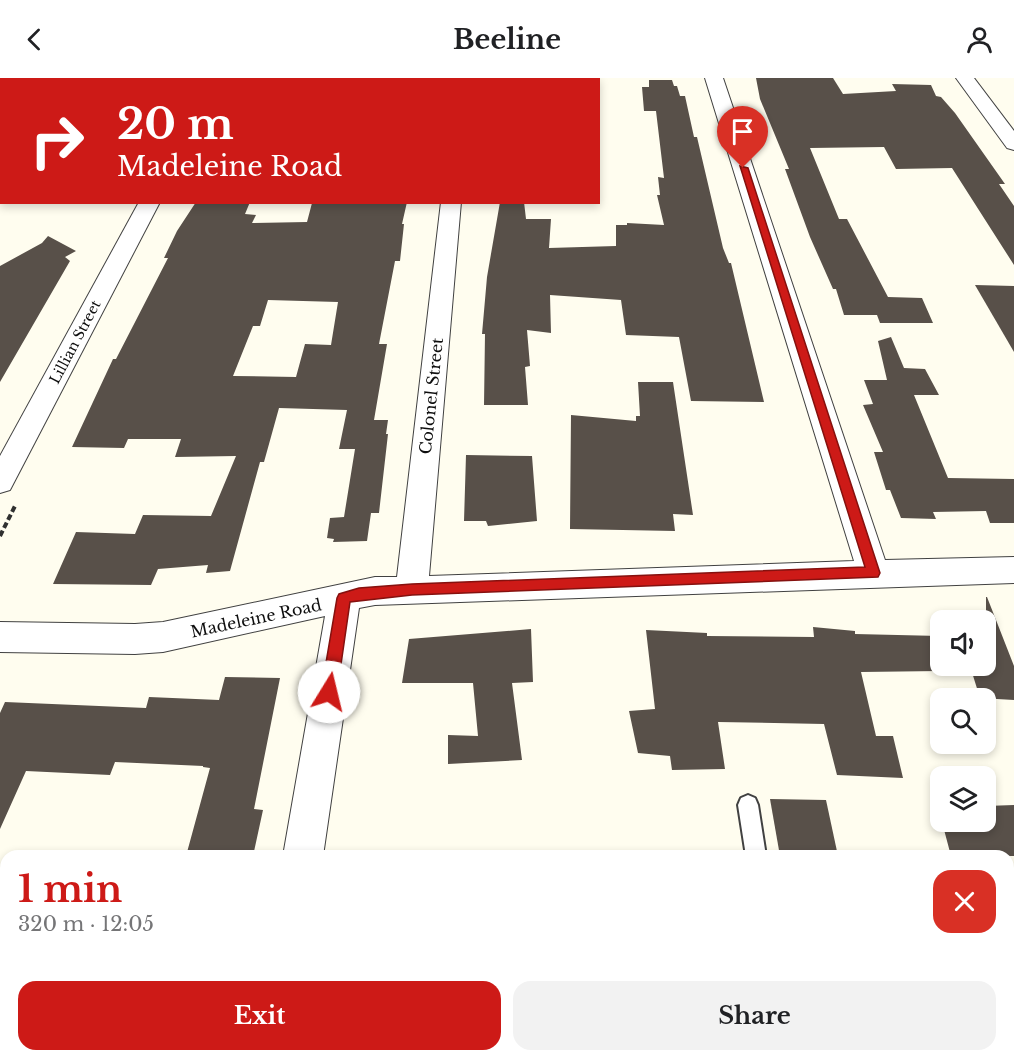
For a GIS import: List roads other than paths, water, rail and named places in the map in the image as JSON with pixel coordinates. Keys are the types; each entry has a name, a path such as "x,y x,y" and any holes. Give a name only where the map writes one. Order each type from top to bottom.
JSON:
{"street":[{"path":"714,78 874,573"},
{"path":"965,78 1014,144"},
{"name":"Lillian Street","path":"0,482 149,204"},
{"name":"Colonel Street","path":"412,590 451,204"},
{"name":"Madeleine Road","path":"0,637 135,639 163,637 375,591 1014,570"},
{"path":"304,850 344,598"}],"lane":[{"path":"748,805 755,850"}]}
